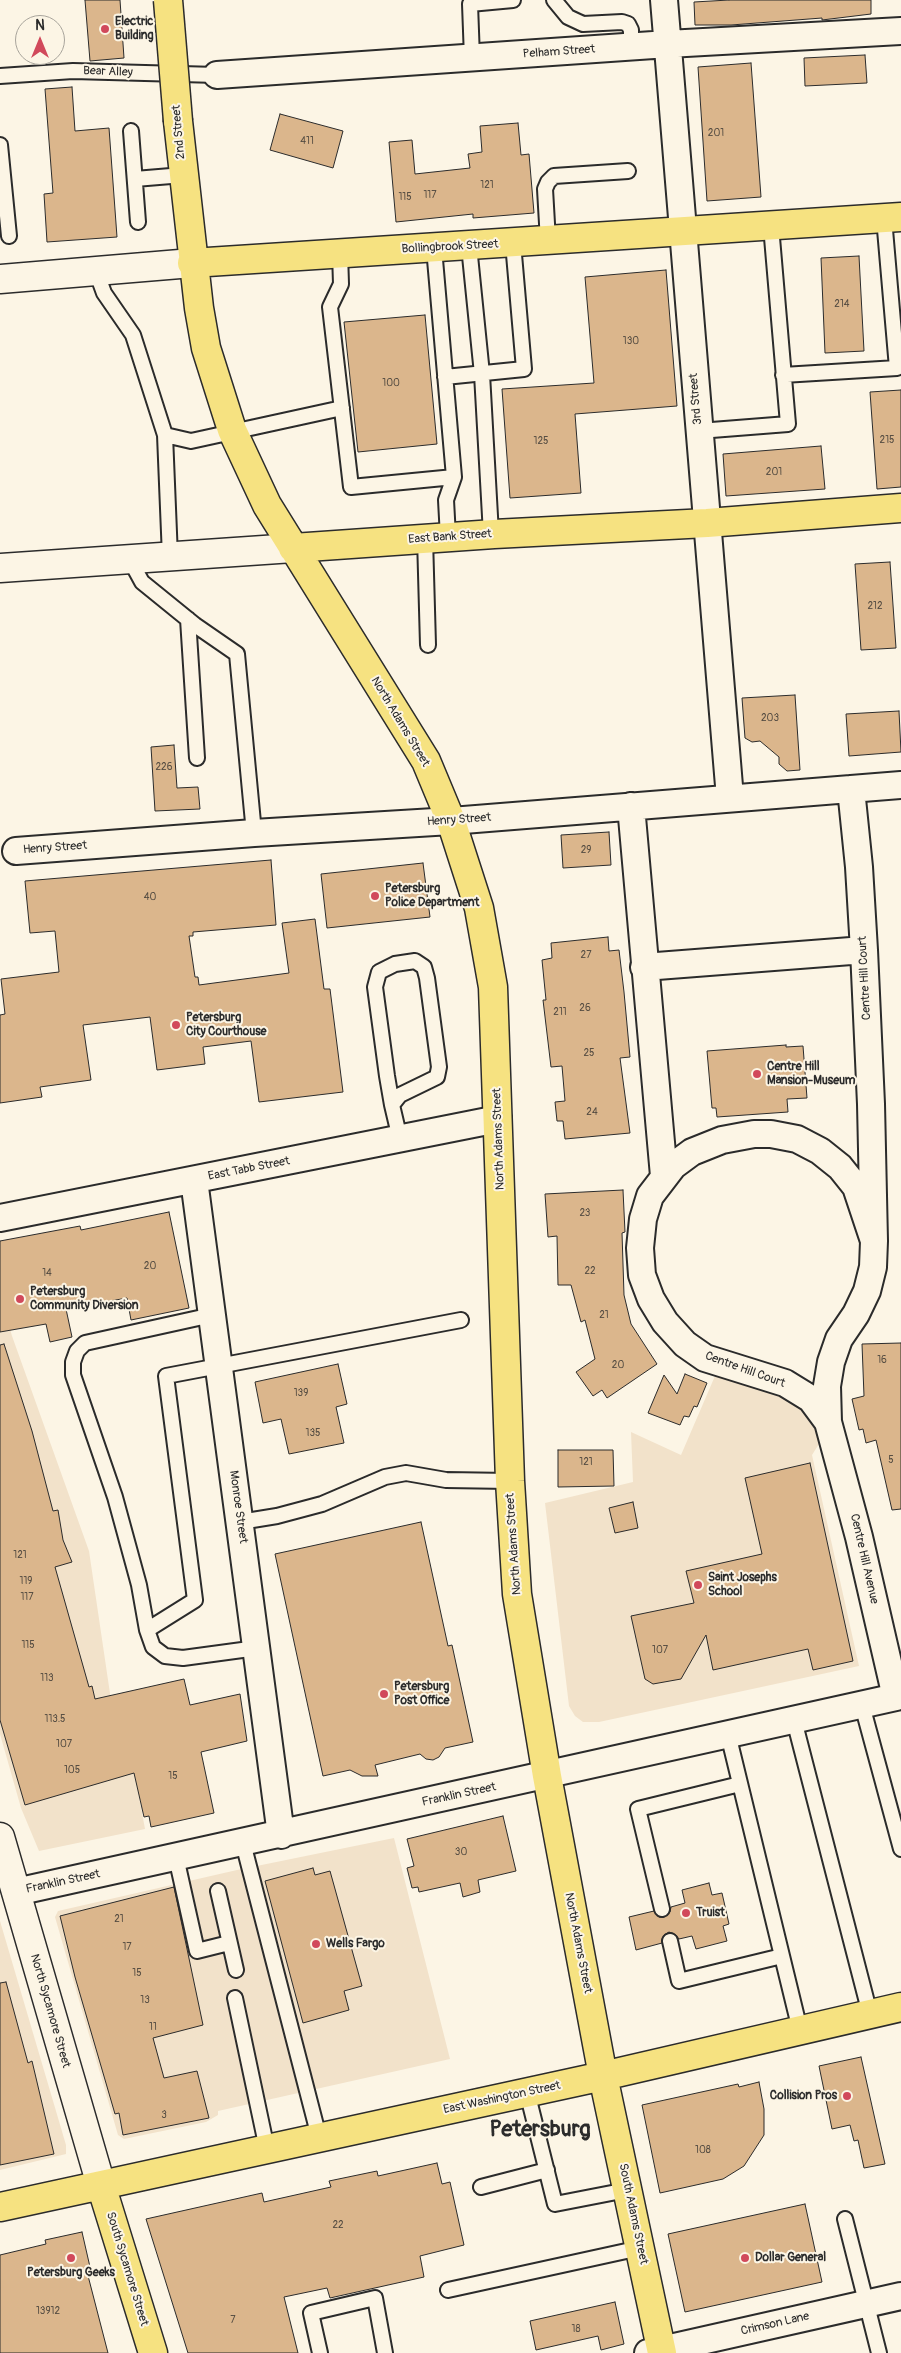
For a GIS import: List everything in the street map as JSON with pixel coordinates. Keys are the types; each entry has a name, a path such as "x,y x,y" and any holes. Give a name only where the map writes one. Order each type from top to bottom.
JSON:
{"main road":[{"name":"2nd Street","path":"168,0 192,263"},
{"name":"Bollingbrook Street","path":"192,263 892,218"},
{"name":"North Adams Street","path":"192,263 206,348 232,430 267,505 426,761 451,821 479,908 493,987 510,1481 518,1594 547,1776 603,2076"},
{"name":"East Bank Street","path":"293,548 491,534 706,523 901,508"},
{"name":"East Washington Street","path":"0,2208 603,2076 901,2007"},
{"name":"South Adams Street","path":"603,2076 640,2248 658,2352"},
{"name":"South Sycamore Street","path":"101,2185 153,2353"}],"street":[{"name":"3rd Street","path":"664,0 730,798"},
{"name":"Pelham Street","path":"217,75 632,46 901,31"},
{"name":"Bollingbrook Street","path":"0,279 192,263"},
{"name":"East Bank Street","path":"0,568 293,548"},
{"name":"Henry Street","path":"16,851 254,833 451,821 901,785"},
{"name":"Centre Hill Court","path":"828,1422 827,1386 831,1362 839,1339 856,1314 867,1291 873,1267 874,1241 871,1104 864,950 859,867 851,789"},
{"path":"631,806 664,1176"},
{"path":"644,967 864,950"},
{"name":"East Tabb Street","path":"0,1218 498,1119"},
{"name":"Centre Hill Court","path":"828,1422 811,1399 785,1383 705,1358 685,1344 665,1322 651,1299 642,1274 640,1248 643,1219 650,1196 664,1176 692,1152 722,1140 754,1134 771,1134 797,1139 820,1151 840,1167 856,1187 874,1241"},
{"name":"Monroe Street","path":"194,1180 281,1835"},
{"name":"Centre Hill Avenue","path":"828,1422 860,1537 898,1696"},
{"name":"Franklin Street","path":"16,1892 547,1776 898,1696"},
{"name":"North Sycamore Street","path":"0,1837 101,2185"},
{"name":"Crimson Lane","path":"658,2352 901,2296"}],"lane":[{"path":"472,58 470,4 513,0"},
{"path":"554,0 574,21 583,24 622,22 628,24 631,30 632,46"},
{"name":"Bear Alley","path":"0,76 73,71 217,75"},
{"path":"130,131 138,222"},
{"path":"0,145 9,236"},
{"path":"548,241 545,189 548,182 554,176 628,171"},
{"path":"135,179 183,175"},
{"path":"784,375 896,368 892,218"},
{"path":"699,431 788,424 771,226"},
{"path":"445,377 524,369 513,243"},
{"path":"469,246 482,374 491,534"},
{"path":"428,644 436,538 454,477 434,248"},
{"path":"340,253 341,284 330,307 351,487 454,477"},
{"path":"96,271 104,293 133,335 165,435 170,557"},
{"path":"165,435 192,441 232,430 342,408"},
{"path":"130,560 142,582 188,619 237,654 254,833"},
{"path":"188,619 197,758"},
{"path":"392,1105 400,1095 437,1077 439,1067 427,978 424,967 415,961 395,964 379,972 375,987 392,1105 400,1139"},
{"path":"212,1315 85,1343 76,1351 73,1362 73,1376 116,1497 139,1585 147,1630 154,1647 165,1656 183,1658 257,1648"},
{"path":"147,1630 195,1600 166,1376 461,1320"},
{"path":"240,1522 277,1516 322,1504 385,1477 406,1473 446,1480 510,1481"},
{"path":"862,1705 901,1848"},
{"path":"794,1720 870,2014"},
{"path":"728,1734 800,2030"},
{"path":"662,1909 638,1809 740,1784"},
{"path":"243,1843 319,2137"},
{"path":"176,1857 197,1951 230,1943"},
{"path":"218,1891 236,1970"},
{"path":"670,1941 679,1982 782,1956"},
{"path":"235,1998 266,2149"},
{"path":"527,2092 556,2204 627,2190"},
{"path":"481,2186 547,2170"},
{"path":"845,2219 879,2353"},
{"path":"448,2290 640,2248"},
{"path":"320,2353 312,2313 375,2298 385,2353"}],"shaded area":[{"path":"0,1294 12,1336 89,1551 117,1741 125,1740 135,1775 145,1829 39,1851 21,1808 0,1734"},
{"name":"Saint Josephs School","path":"715,1376 765,1388 790,1400 808,1411 824,1436 812,1455 859,1666 599,1722 583,1722 575,1716 569,1706 545,1503 633,1482 631,1432 681,1455"},
{"path":"394,1838 450,2059 218,2111 218,2115 206,2122 124,2139 118,2135 55,1917 58,1911 237,1870"},
{"path":"0,1921 66,2145 66,2154 0,2170"}],"building":[{"name":"Electric Building","path":"85,0 120,0 124,58 90,61"},
{"path":"729,0 871,0 871,14 822,20 822,18 731,25 695,25 694,2"},
{"path":"865,55 867,83 805,86 804,58"},
{"path":"751,63 761,197 707,201 698,67"},
{"path":"72,87 75,131 109,128 117,237 47,242 44,194 53,193 45,89"},
{"path":"280,114 343,131 333,168 270,150"},
{"path":"518,123 521,155 529,154 534,213 473,218 473,214 396,222 389,142 412,140 415,174 470,168 468,154 482,152 480,126"},
{"path":"859,256 864,351 825,353 821,258"},
{"path":"666,270 677,406 575,414 581,493 510,498 502,389 594,383 585,277"},
{"path":"425,315 437,444 358,452 344,322"},
{"path":"901,390 901,487 877,489 870,392"},
{"path":"821,446 825,489 726,496 723,454"},
{"path":"890,562 896,648 861,650 855,564"},
{"path":"795,695 800,770 787,771 779,764 779,757 760,741 752,742 745,738 742,698"},
{"path":"899,711 901,752 849,756 846,714"},
{"path":"174,745 177,788 198,787 200,809 155,811 151,747"},
{"path":"609,832 611,865 563,868 561,835"},
{"path":"271,860 276,925 193,932 193,936 189,936 195,977 198,977 199,985 289,973 282,923 315,919 324,989 330,989 343,1092 259,1102 251,1041 203,1047 205,1064 157,1070 150,1017 83,1025 91,1080 40,1087 42,1097 0,1103 0,1015 5,1014 1,979 59,972 55,931 30,933 25,881"},
{"name":"Petersburg Police Department","path":"423,863 430,917 327,928 321,874"},
{"path":"608,937 609,951 619,950 624,992 630,1057 620,1058 630,1133 565,1139 563,1121 557,1121 555,1102 565,1101 562,1066 551,1067 543,1000 546,1000 542,960 552,958 551,943"},
{"name":"Centre Hill Mansion-Museum","path":"786,1045 786,1047 803,1046 807,1098 787,1099 788,1112 717,1117 716,1108 712,1108 707,1051"},
{"path":"623,1190 625,1232 622,1233 624,1295 631,1324 657,1364 607,1398 602,1390 593,1396 576,1372 595,1359 585,1320 581,1322 571,1285 558,1285 557,1236 548,1237 545,1194"},
{"path":"169,1212 189,1308 131,1320 127,1298 66,1309 72,1337 50,1342 46,1324 0,1332 0,1241 80,1226 81,1230"},
{"path":"901,1343 901,1509 892,1510 876,1440 866,1443 863,1429 859,1430 852,1399 864,1396 862,1344"},
{"path":"4,1344 32,1431 53,1511 58,1510 63,1540 72,1562 55,1567 89,1687 92,1686 95,1699 184,1679 190,1705 240,1694 247,1741 201,1752 214,1813 151,1827 149,1816 144,1817 134,1773 25,1805 0,1720 0,1345"},
{"path":"338,1364 347,1404 336,1407 344,1443 289,1454 281,1419 263,1423 255,1382"},
{"path":"685,1374 707,1383 697,1407 694,1406 689,1417 684,1416 680,1425 648,1413 664,1375 677,1394"},
{"path":"558,1450 613,1450 614,1486 558,1487"},
{"path":"810,1463 853,1661 813,1670 808,1649 713,1670 706,1635 681,1679 653,1684 645,1679 631,1616 694,1603 686,1571 762,1554 745,1478"},
{"path":"633,1502 638,1528 615,1533 609,1508"},
{"name":"Petersburg Post Office","path":"421,1522 448,1646 452,1645 473,1742 445,1748 439,1757 433,1760 426,1759 420,1754 375,1765 378,1776 362,1776 350,1770 323,1776 275,1554"},
{"path":"503,1816 516,1871 478,1880 480,1892 463,1897 460,1883 419,1892 418,1887 412,1888 407,1868 414,1866 407,1839"},
{"name":"Wells Fargo","path":"313,1868 315,1875 330,1871 362,1986 344,1991 349,2010 303,2023 265,1881"},
{"name":"Truist","path":"709,1883 712,1895 722,1893 729,1924 723,1926 727,1941 696,1949 692,1936 679,1939 676,1935 669,1932 664,1935 662,1943 636,1950 629,1917 654,1911 659,1917 664,1917 670,1912 671,1907 685,1903 682,1890"},
{"path":"174,1887 203,2025 153,2038 164,2078 197,2071 209,2118 123,2135 119,2113 115,2114 75,1977 60,1916"},
{"path":"6,1982 28,2063 32,2061 54,2154 0,2165 0,1983"},
{"name":"Collision Pros","path":"861,2057 885,2164 864,2168 858,2140 854,2141 850,2125 832,2129 819,2066"},
{"path":"759,2082 764,2109 764,2135 744,2166 723,2179 660,2193 642,2105 738,2084 739,2087"},
{"path":"437,2163 442,2184 450,2182 464,2245 420,2256 424,2277 330,2298 327,2288 284,2297 298,2353 188,2353 146,2219 262,2193 264,2202 331,2187 329,2181 377,2171 378,2176"},
{"name":"Dollar General","path":"805,2204 822,2282 685,2312 668,2234"},
{"path":"82,2232 90,2267 86,2268 108,2353 0,2353 0,2255 46,2244 45,2240"},
{"path":"615,2302 624,2344 601,2350 598,2336 536,2350 530,2321"}],"place":[{"name":"Electric Building","path":"105,29"},
{"name":"Petersburg Police Department","path":"375,896"},
{"name":"Petersburg City Courthouse","path":"176,1025"},
{"name":"Centre Hill Mansion-Museum","path":"757,1074"},
{"name":"Petersburg Community Diversion","path":"20,1299"},
{"name":"Saint Josephs School","path":"698,1585"},
{"name":"Petersburg Post Office","path":"384,1694"},
{"name":"Truist","path":"686,1913"},
{"name":"Wells Fargo","path":"316,1944"},
{"name":"Collision Pros","path":"847,2096"},
{"name":"Petersburg Geeks","path":"71,2258"},
{"name":"Dollar General","path":"745,2258"}],"district":[{"name":"Petersburg","path":"540,2130"}]}
